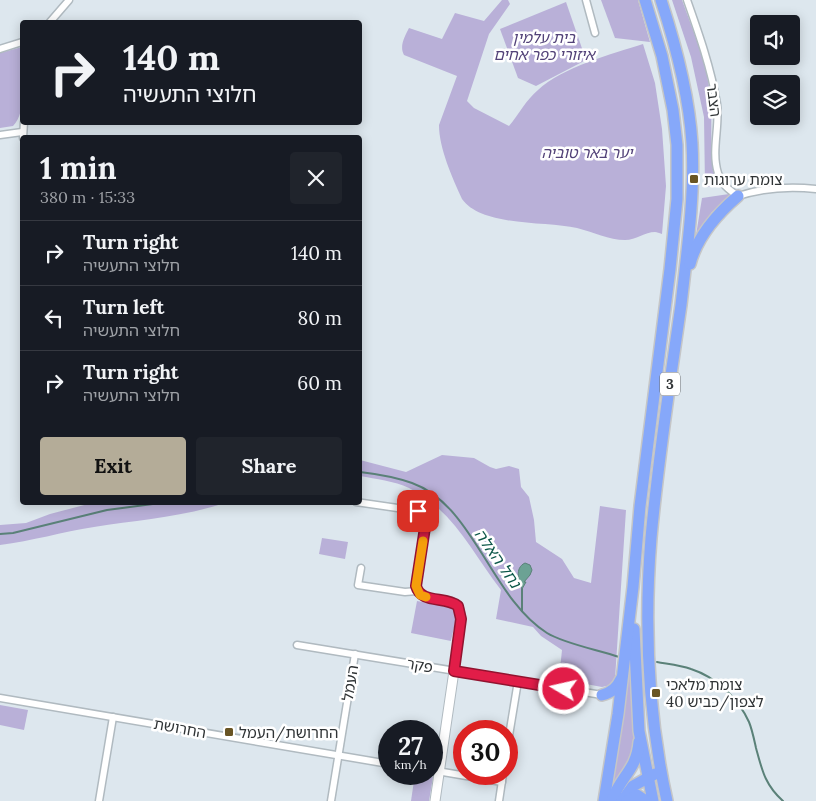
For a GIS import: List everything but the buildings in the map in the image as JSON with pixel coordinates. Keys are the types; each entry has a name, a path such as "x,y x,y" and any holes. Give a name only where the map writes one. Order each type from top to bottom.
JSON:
{"highway":[{"name":"3","path":"604,801 623,673 633,587 638,516 670,269 677,199 677,145 673,110 662,56 645,0"},
{"name":"3","path":"661,0 677,53 692,144 690,211 682,295 654,508 648,588 649,673 661,771"},
{"path":"682,295 691,260 700,242 714,219 738,196"},
{"path":"633,587 639,731 653,801"},
{"path":"602,695 617,687 623,673"},
{"path":"602,695 617,709 618,714"},
{"path":"612,801 616,790 636,758 639,731"},
{"path":"622,783 636,773 647,774 661,771 667,801"},
{"path":"622,801 633,786 647,774"},
{"path":"627,801 636,795 646,801"}],"street":[{"path":"52,20 69,0"},
{"path":"586,0 595,32"},
{"name":"הצבר","path":"687,0 706,53 717,106 716,156 719,175 726,187 738,196"},
{"path":"0,49 20,43"},
{"path":"0,135 22,135"},
{"path":"738,196 753,191 776,188 816,189"},
{"path":"362,503 418,511 426,516 416,582 417,591 424,597 450,601 458,606 461,619 443,729"},
{"path":"361,568 358,585 405,592 417,591"},
{"name":"פקר","path":"297,645 602,695"},
{"name":"העמל","path":"331,801 355,654"},
{"path":"512,720 518,681"},
{"name":"החרושת","path":"0,698 378,762"},
{"path":"99,801 114,717"},
{"path":"435,785 435,801"},
{"path":"499,801 502,785"}],"green space":[{"name":"יער באר טוביה","path":"502,0 508,0 510,4 489,34 467,101 474,108 509,126 530,98 548,82 588,62 643,44 655,83 662,129 666,186 662,234 651,232 629,240 613,239 577,228 499,219 471,208 462,199 444,153 439,125 457,76 404,55 402,45 409,28 442,39 455,13 484,21"},
{"path":"601,0 638,0 650,42 615,38"},
{"path":"672,0 682,0 704,64 711,98 713,162 719,186 705,187 704,117 691,57"},
{"name":"בית עלמין איזורי כפר אחים","path":"566,2 586,60 536,86 518,78 500,29"},
{"path":"20,48 20,114 13,126 0,128 0,53"},
{"path":"729,194 729,198 712,212 696,235 702,198"},
{"path":"442,455 474,458 496,469 509,466 519,469 521,487 529,497 536,542 562,559 574,578 591,583 600,506 626,510 615,679 611,685 602,687 559,679 562,650 541,636 533,627 496,619 501,590 450,520 425,497 409,488 391,482 362,476 362,461 406,472"},
{"path":"84,505 219,505 176,515 70,531 0,545 0,525 26,523 50,514"},
{"path":"322,538 348,542 345,559 319,554"},
{"path":"417,601 451,607 455,614 455,619 451,641 411,633"},
{"path":"628,649 632,649 636,747 610,801 615,747"},
{"path":"0,705 28,710 24,730 0,725"},
{"path":"413,785 432,785 429,801 411,801"}],"shaded area":[{"path":"525,563 530,565 532,570 522,589 518,572 519,568"}],"waterway":[{"name":"נחל האלה","path":"362,472 406,481 433,494 451,511 467,531 511,598 528,617 554,637 619,657"},
{"name":"נחל האלה","path":"0,534 13,533 107,510 145,505"},
{"path":"522,589 522,611"},
{"name":"נחל האלה","path":"657,662 683,666 709,677 732,697 749,722 765,777 772,789 783,801"}],"slow traffic":[{"path":"423,541 416,586 420,595 426,597"}],"place":[{"name":"צומת ערוגות","path":"694,179"},
{"name":"צומת מלאכי לצפון/כביש 40","path":"656,693"},
{"name":"החרושת/העמל","path":"229,732"}],"route":[{"path":"418,511 423,512 426,516 426,521 416,582 417,591 424,597 455,603 460,610 461,619 454,671 564,689"}]}
